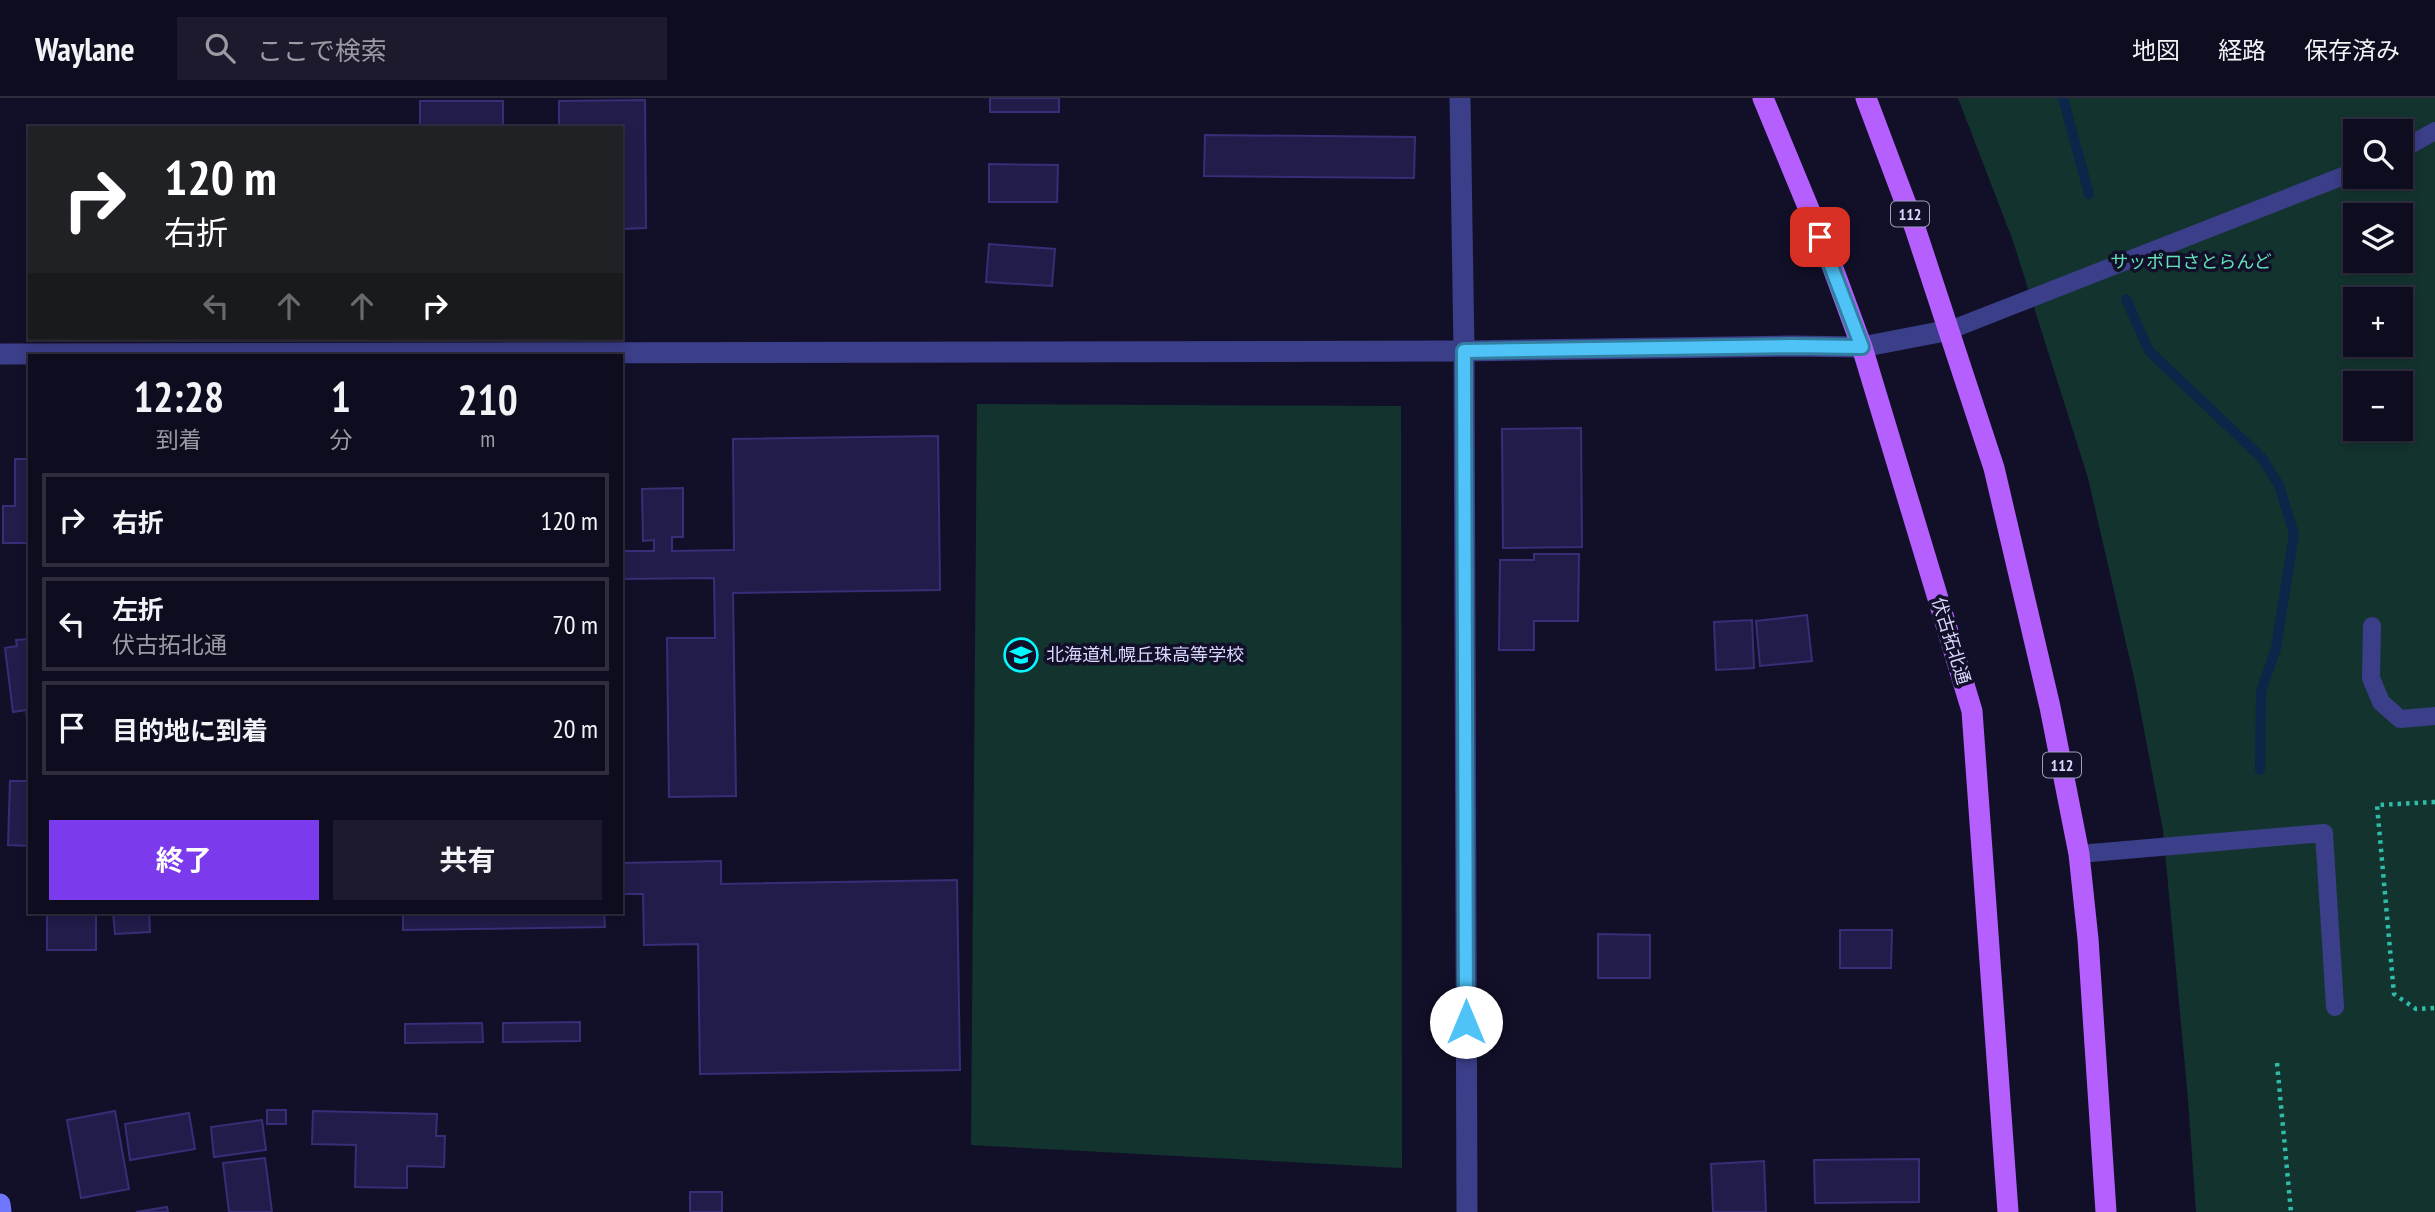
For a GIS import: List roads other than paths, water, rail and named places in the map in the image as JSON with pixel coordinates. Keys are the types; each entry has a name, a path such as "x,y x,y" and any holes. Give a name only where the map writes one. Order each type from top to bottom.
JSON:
{"main road":[{"name":"伏古拓北通","path":"1763,98 1830,260 1862,347 1972,711 2008,1212"},
{"name":"112","path":"1866,98 1915,228 1994,468 2050,707 2079,854 2088,939 2106,1212"}],"street":[{"path":"1460,98 1464,351 1467,1212"},
{"path":"0,354 1464,351 1862,347 1950,330"},
{"path":"0,1204 1,1212"}],"lane":[{"path":"2413,143 2435,131"},
{"path":"1950,330 2343,176"},
{"path":"2372,626 2371,678 2381,702 2400,719 2435,716"},
{"path":"2079,854 2324,833 2335,1007"}],"waterway":[{"path":"2063,98 2089,194"},
{"path":"2126,299 2149,351 2262,458 2279,485 2294,534 2276,648 2261,692 2260,770"}],"place":[{"name":"北海道札幌丘珠高等学校","path":"1021,655"}],"park label":[{"name":"サッポロさとらんど","path":"2191,262"}]}
